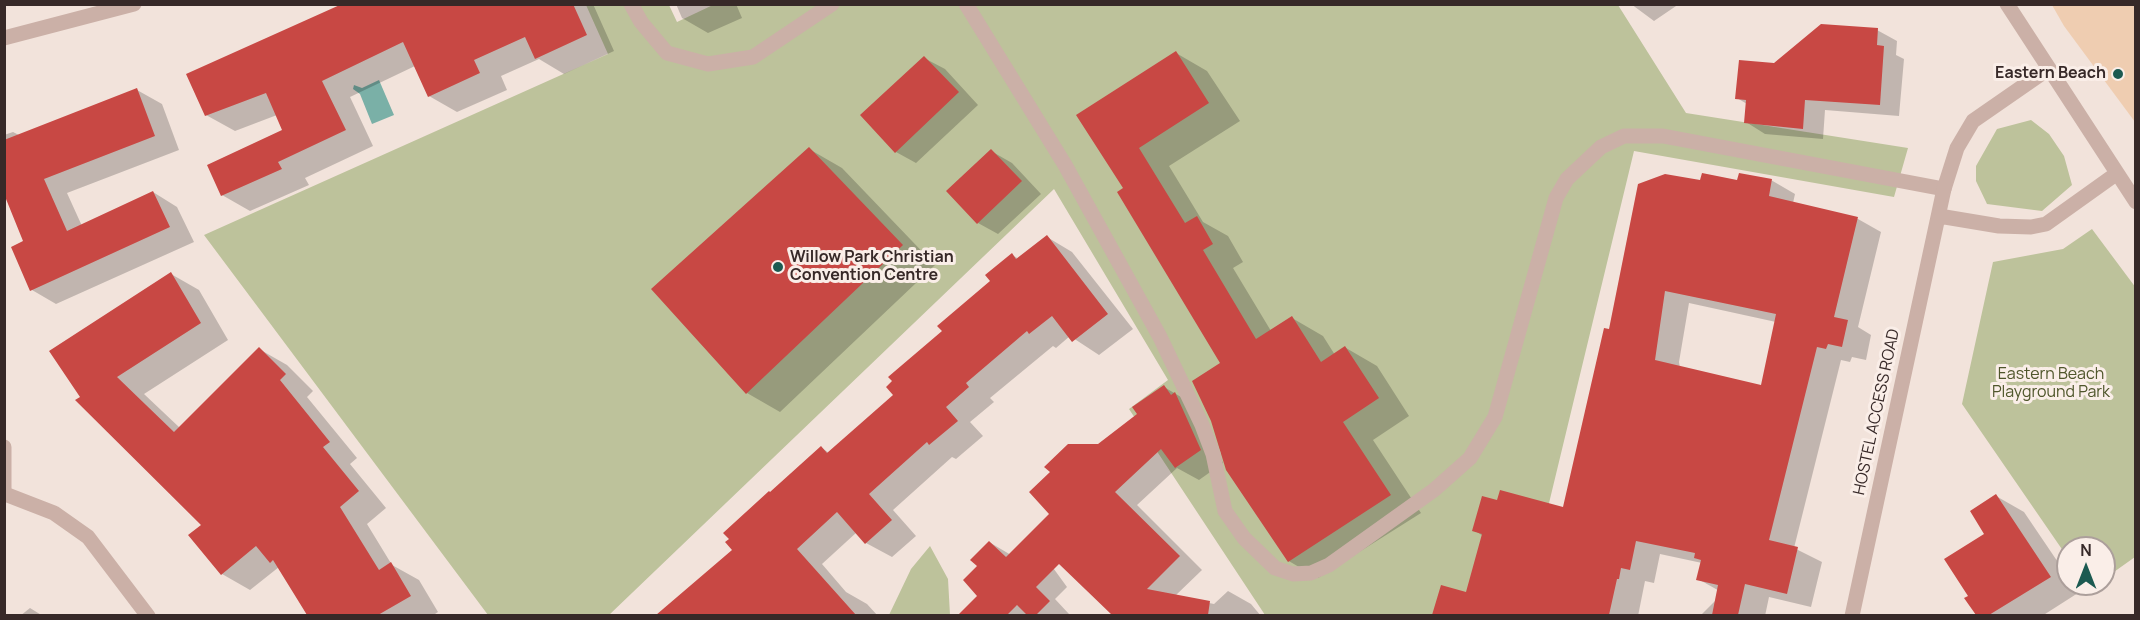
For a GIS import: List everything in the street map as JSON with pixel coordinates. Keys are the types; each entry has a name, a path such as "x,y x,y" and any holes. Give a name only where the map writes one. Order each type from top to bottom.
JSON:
{"street":[{"path":"4,38 134,4"},
{"path":"631,4 641,22 667,53 708,64 753,57 832,4"},
{"path":"966,4 1065,165 1160,338 1206,434 1213,454 1225,511 1244,538 1275,568 1293,574 1311,573 1329,565 1434,490 1470,458 1495,417 1556,198 1567,179 1601,147 1624,136 1663,136 1944,189"},
{"path":"2007,4 2136,202"},
{"name":"HOSTEL ACCESS ROAD","path":"1852,615 1944,189 1957,148 1973,121 2048,69"},
{"path":"1939,216 1999,226 2031,227 2046,224 2116,174"},
{"path":"4,447 5,494 54,513 88,537 148,615"}],"green space":[{"path":"715,4 1618,5 1686,113 1908,148 1894,197 1634,151 1522,615 1265,615 1129,409 1168,380 1054,189 609,615 488,615 204,235 608,54 586,5 669,5 677,22"},
{"path":"2031,120 2049,134 2064,156 2072,185 2042,211 1987,204 1976,181 1976,166 1997,129"},
{"name":"Eastern Beach Playground Park","path":"2092,229 2136,288 2135,557 2116,570 2116,536 2056,536 2056,541 1962,404 1993,262 2063,249"},
{"path":"930,546 948,579 950,615 889,615 911,569"}],"sand":[{"name":"Eastern Beach","path":"2052,5 2135,5 2135,122 2064,26"}],"water":[{"path":"379,80 394,115 372,124 360,94 353,89 354,85 362,88"}],"building":[{"path":"342,4 573,4 587,35 535,59 525,37 474,60 480,73 428,97 403,42 322,81 346,130 278,162 282,169 221,196 207,165 282,130 266,93 205,116 186,74"},
{"path":"1821,24 1878,28 1877,45 1884,46 1880,105 1805,100 1803,129 1744,123 1746,100 1735,99 1739,60 1774,63"},
{"path":"1176,51 1209,103 1139,148 1185,223 1197,216 1213,244 1203,250 1256,339 1292,316 1321,362 1345,346 1379,398 1343,422 1391,495 1288,562 1226,470 1211,421 1192,381 1220,363 1117,192 1123,188 1076,115"},
{"path":"924,56 959,92 895,153 860,115"},
{"path":"137,88 155,136 44,179 67,231 153,191 170,227 30,291 11,247 23,241 4,194 4,140"},
{"name":"Willow Park Christian Convention Centre","path":"809,147 903,245 746,394 651,289"},
{"path":"991,149 1022,181 977,224 946,191"},
{"path":"1702,173 1737,180 1739,173 1772,179 1769,196 1858,217 1834,317 1848,320 1842,347 1828,344 1826,349 1817,347 1769,540 1798,547 1787,594 1745,584 1738,615 1712,615 1718,585 1696,580 1701,560 1694,558 1695,553 1636,541 1630,570 1621,568 1609,615 1432,615 1441,585 1466,592 1482,534 1472,531 1482,496 1497,500 1500,490 1563,507 1604,328 1609,329 1638,184 1665,174 1700,180","holes":["1665,291 1776,314 1761,385 1655,360"]},
{"path":"1047,235 1108,314 1072,342 1052,316 1029,334 1027,331 966,383 969,387 946,407 958,421 929,445 927,442 869,494 892,520 865,544 837,512 797,549 856,615 656,615 732,550 725,542 729,539 723,533 821,446 827,453 893,395 886,387 892,381 888,377 942,331 937,326 990,281 985,275 1012,253 1016,259"},
{"path":"171,272 201,323 117,377 174,432 259,347 286,374 280,380 330,442 323,447 359,491 340,507 379,570 391,562 411,596 378,615 307,615 273,560 270,563 256,546 221,575 188,535 201,525 75,400 80,397 49,351"},
{"path":"1164,385 1171,395 1175,392 1201,450 1175,468 1161,449 1115,492 1180,556 1147,589 1210,601 1208,615 1112,615 1059,564 1036,587 1050,601 1036,615 1027,615 1017,605 1007,615 958,615 977,596 963,580 977,566 970,560 989,541 1006,557 1049,514 1029,492 1050,472 1044,467 1068,444 1098,444 1137,414 1132,407"},
{"path":"1996,494 2051,577 1989,615 1976,615 1964,598 1968,596 1944,559 1984,534 1970,511"}],"place":[{"name":"Eastern Beach","path":"2118,74"},
{"name":"Willow Park Christian Convention Centre","path":"778,267"}]}
